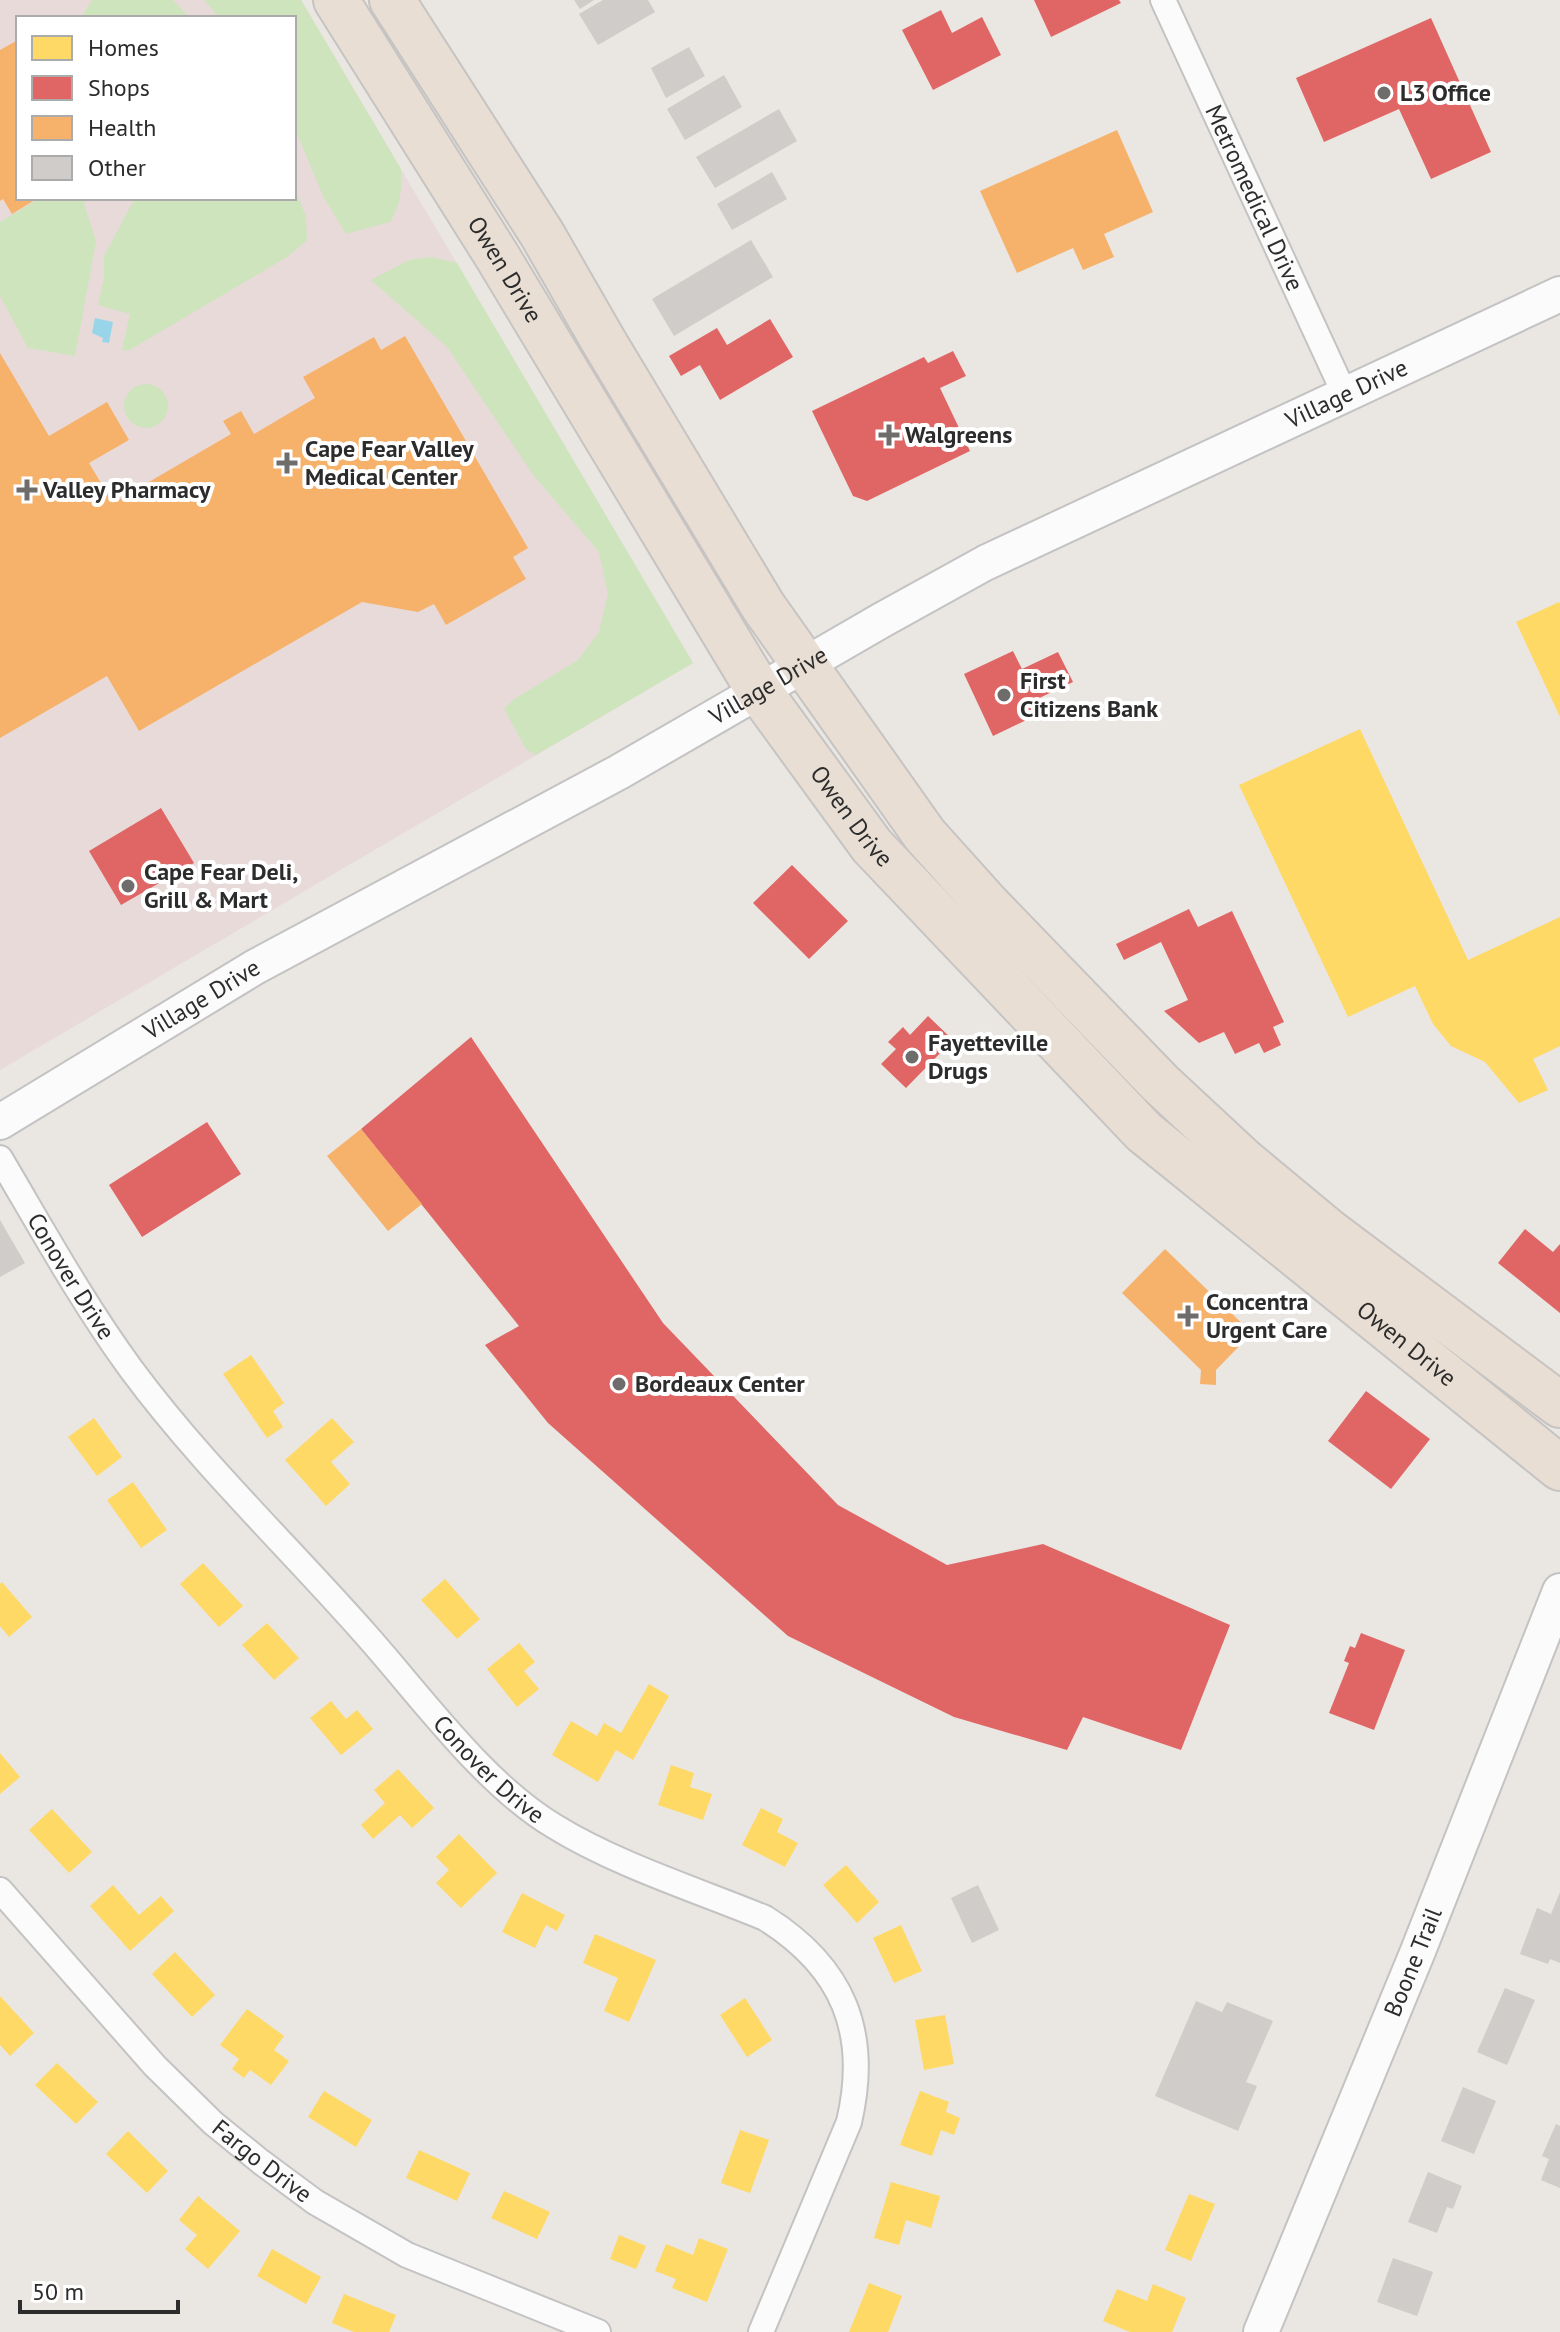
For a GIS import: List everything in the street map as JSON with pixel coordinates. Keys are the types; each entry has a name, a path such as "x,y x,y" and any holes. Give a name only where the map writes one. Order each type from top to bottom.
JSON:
{"highway":[{"name":"Owen Drive","path":"336,0 497,256 759,691 872,846 1144,1132 1560,1468"},
{"name":"Owen Drive","path":"392,0 542,234 763,606 925,835 987,904 1160,1083 1245,1162 1328,1231 1560,1405"}],"main road":[{"name":"Village Drive","path":"0,1122 255,967 521,825 1000,556 1560,294"},
{"name":"Boone Trail","path":"1261,2332 1418,1951 1560,1591"}],"street":[{"name":"Metromedical Drive","path":"1163,0 1345,395"},
{"name":"Conover Drive","path":"0,1158 79,1292 131,1368 178,1428 339,1604 489,1775 525,1806 591,1847 765,1918 789,1933 829,1975 843,2000 853,2032 858,2060 857,2089 849,2122 761,2332"},
{"name":"Fargo Drive","path":"0,1890 155,2066 213,2123 315,2202 407,2255 598,2332"}],"shaded area":[{"name":"Cape Fear Valley Medical Center","path":"0,0 301,0 693,663 0,1070"}],"green space":[{"path":"92,0 173,0 188,16 82,16"},
{"path":"204,0 301,0 401,169 400,197 390,222 346,234 323,196 296,131 296,16 218,16"},
{"path":"296,191 306,217 307,240 287,257 128,351 122,350 130,314 98,305 104,278 104,256 134,200 296,200"},
{"path":"37,200 87,200 84,204 96,241 75,356 28,348 0,296 0,222"},
{"path":"431,257 457,263 693,663 536,755 526,749 504,709 513,700 578,660 599,632 608,594 599,552 534,476 447,347 371,280 409,260"},
{"path":"146,384 161,391 168,406 161,421 146,428 131,421 124,406 131,391"}],"water":[{"path":"95,318 113,322 109,343 102,342 103,338 92,333"}],"building: Homes":[{"path":"1560,604 1560,717 1516,622"},
{"path":"1360,729 1468,960 1560,917 1560,1046 1533,1059 1548,1090 1519,1103 1485,1062 1451,1046 1433,1024 1415,986 1348,1017 1239,785"},
{"path":"251,1355 284,1403 273,1411 283,1427 267,1438 223,1374"},
{"path":"94,1418 122,1457 97,1476 68,1437"},
{"path":"332,1418 354,1442 331,1462 350,1484 326,1506 285,1460"},
{"path":"133,1482 167,1530 141,1548 107,1500"},
{"path":"203,1563 243,1606 219,1627 180,1584"},
{"path":"445,1579 480,1619 457,1639 421,1600"},
{"path":"2,1582 32,1617 9,1637 0,1626"},
{"path":"267,1623 299,1658 274,1680 242,1645"},
{"path":"519,1643 535,1662 524,1671 539,1689 517,1707 487,1669"},
{"path":"649,1684 669,1696 633,1760 616,1750 598,1782 552,1755 571,1721 597,1736 604,1723 621,1733"},
{"path":"331,1701 346,1719 357,1710 373,1729 341,1755 310,1718"},
{"path":"0,1753 20,1777 0,1794"},
{"path":"671,1765 694,1773 690,1787 712,1794 703,1820 658,1805"},
{"path":"398,1769 434,1808 412,1828 400,1815 373,1839 361,1825 385,1803 374,1790"},
{"path":"761,1808 783,1819 777,1832 798,1843 785,1867 742,1845"},
{"path":"52,1809 92,1852 69,1873 29,1830"},
{"path":"459,1834 497,1873 461,1908 436,1883 449,1870 436,1857"},
{"path":"846,1865 879,1902 857,1923 823,1885"},
{"path":"113,1885 139,1915 161,1896 174,1911 130,1951 90,1906"},
{"path":"522,1893 565,1915 557,1931 546,1925 535,1948 502,1932"},
{"path":"901,1925 922,1971 894,1983 873,1938"},
{"path":"595,1934 656,1960 629,2022 604,2011 618,1978 583,1963"},
{"path":"175,1952 215,1995 192,2017 152,1974"},
{"path":"0,1996 34,2033 10,2056 0,2045"},
{"path":"745,1998 772,2040 747,2057 720,2015"},
{"path":"247,2009 284,2036 274,2050 289,2061 271,2085 250,2070 244,2078 232,2069 239,2059 220,2045"},
{"path":"945,2015 954,2064 924,2070 915,2020"},
{"path":"57,2063 98,2102 76,2124 35,2085"},
{"path":"324,2091 372,2120 356,2147 308,2117"},
{"path":"920,2091 949,2102 946,2112 960,2118 954,2135 941,2130 932,2156 900,2145"},
{"path":"740,2130 769,2140 750,2193 721,2183"},
{"path":"128,2131 168,2171 147,2193 106,2154"},
{"path":"419,2150 470,2173 457,2201 406,2178"},
{"path":"891,2182 940,2196 931,2228 906,2220 899,2245 874,2238"},
{"path":"504,2191 550,2212 537,2239 491,2218"},
{"path":"1189,2194 1215,2204 1191,2261 1165,2250"},
{"path":"198,2196 240,2231 208,2269 185,2249 197,2235 179,2220"},
{"path":"619,2235 646,2246 636,2269 610,2259"},
{"path":"699,2238 728,2249 707,2302 672,2288 676,2279 655,2271 666,2244 693,2255"},
{"path":"272,2249 321,2277 306,2304 257,2276"},
{"path":"869,2283 902,2296 888,2332 849,2332"},
{"path":"1153,2284 1186,2298 1172,2332 1130,2332 1103,2321 1117,2289 1147,2301"},
{"path":"344,2294 396,2315 389,2332 354,2332 332,2323"}],"building: Shops":[{"path":"1034,0 1119,0 1121,3 1051,37"},
{"path":"941,10 952,33 982,17 1001,55 933,90 902,30"},
{"name":"L3 Office","path":"1431,18 1491,152 1431,179 1399,109 1324,142 1296,78"},
{"path":"770,319 793,357 720,400 700,365 681,376 669,356 717,328 727,345"},
{"name":"Walgreens","path":"953,351 966,376 940,388 970,451 867,501 853,496 812,411 924,357 928,363"},
{"path":"1013,651 1022,669 1058,652 1073,682 1033,701 1039,714 993,736 964,674"},
{"path":"161,808 194,863 121,905 89,851"},
{"path":"792,865 848,921 809,959 753,903"},
{"path":"1189,909 1198,927 1232,911 1284,1022 1273,1027 1281,1045 1264,1053 1259,1043 1235,1054 1224,1032 1199,1043 1164,1011 1188,1000 1161,942 1124,960 1116,944"},
{"name":"Fayetteville Drugs","path":"928,1016 953,1040 906,1088 881,1064 896,1049 888,1042 903,1027 910,1035"},
{"name":"Bordeaux Center","path":"471,1037 663,1323 838,1505 947,1565 1043,1544 1230,1625 1181,1750 1083,1717 1067,1750 954,1717 788,1636 548,1423 485,1345 519,1326 361,1129"},
{"path":"207,1122 241,1174 142,1237 109,1185"},
{"path":"1525,1229 1553,1252 1560,1244 1560,1313 1498,1263"},
{"path":"1366,1391 1430,1439 1391,1489 1328,1441"},
{"path":"1361,1633 1405,1650 1374,1730 1329,1713 1349,1663 1344,1661 1350,1646 1355,1648"}],"building: Health":[{"path":"16,41 16,200 35,200 12,214 3,199 0,201 0,50"},
{"path":"1117,130 1153,212 1104,234 1114,257 1083,270 1073,248 1017,273 980,191"},
{"path":"405,336 528,548 513,557 526,579 446,625 434,604 418,612 362,602 139,731 107,676 0,738 0,353 49,436 107,402 129,440 89,463 113,503 231,434 223,421 241,411 254,434 315,398 303,377 374,337 381,350"},
{"path":"361,1129 422,1204 388,1231 327,1156"},
{"path":"1165,1249 1252,1333 1216,1370 1216,1385 1200,1384 1201,1370 1122,1293"}],"building: Other":[{"path":"574,0 594,0 580,9"},
{"path":"603,0 648,0 655,12 598,45 579,14"},
{"path":"689,47 705,76 666,98 651,68"},
{"path":"724,75 742,107 685,140 667,109"},
{"path":"779,109 797,141 715,188 696,157"},
{"path":"772,172 787,199 732,230 717,204"},
{"path":"751,240 773,277 674,336 652,299"},
{"path":"0,1220 25,1263 0,1277"},
{"path":"978,1885 999,1930 972,1943 951,1898"},
{"path":"1560,1892 1560,1963 1550,1959 1548,1964 1520,1954 1537,1908 1551,1914"},
{"path":"1505,1988 1535,2000 1507,2065 1477,2052"},
{"path":"1196,2001 1222,2012 1227,2002 1273,2021 1246,2082 1257,2086 1238,2131 1155,2096"},
{"path":"1463,2087 1496,2101 1474,2154 1441,2141"},
{"path":"1556,2124 1560,2126 1560,2188 1541,2180 1549,2159 1542,2156"},
{"path":"1428,2172 1462,2186 1453,2209 1447,2207 1437,2233 1408,2222"},
{"path":"1393,2258 1433,2272 1417,2316 1377,2302"}],"place":[{"name":"L3 Office","path":"1384,93"},
{"name":"Walgreens","path":"889,435"},
{"name":"Cape Fear Valley Medical Center","path":"287,463"},
{"name":"Valley Pharmacy","path":"27,490"},
{"name":"First Citizens Bank","path":"1004,695"},
{"name":"Cape Fear Deli, Grill & Mart","path":"128,886"},
{"name":"Fayetteville Drugs","path":"912,1057"},
{"name":"Concentra Urgent Care","path":"1188,1316"},
{"name":"Bordeaux Center","path":"619,1384"}]}
